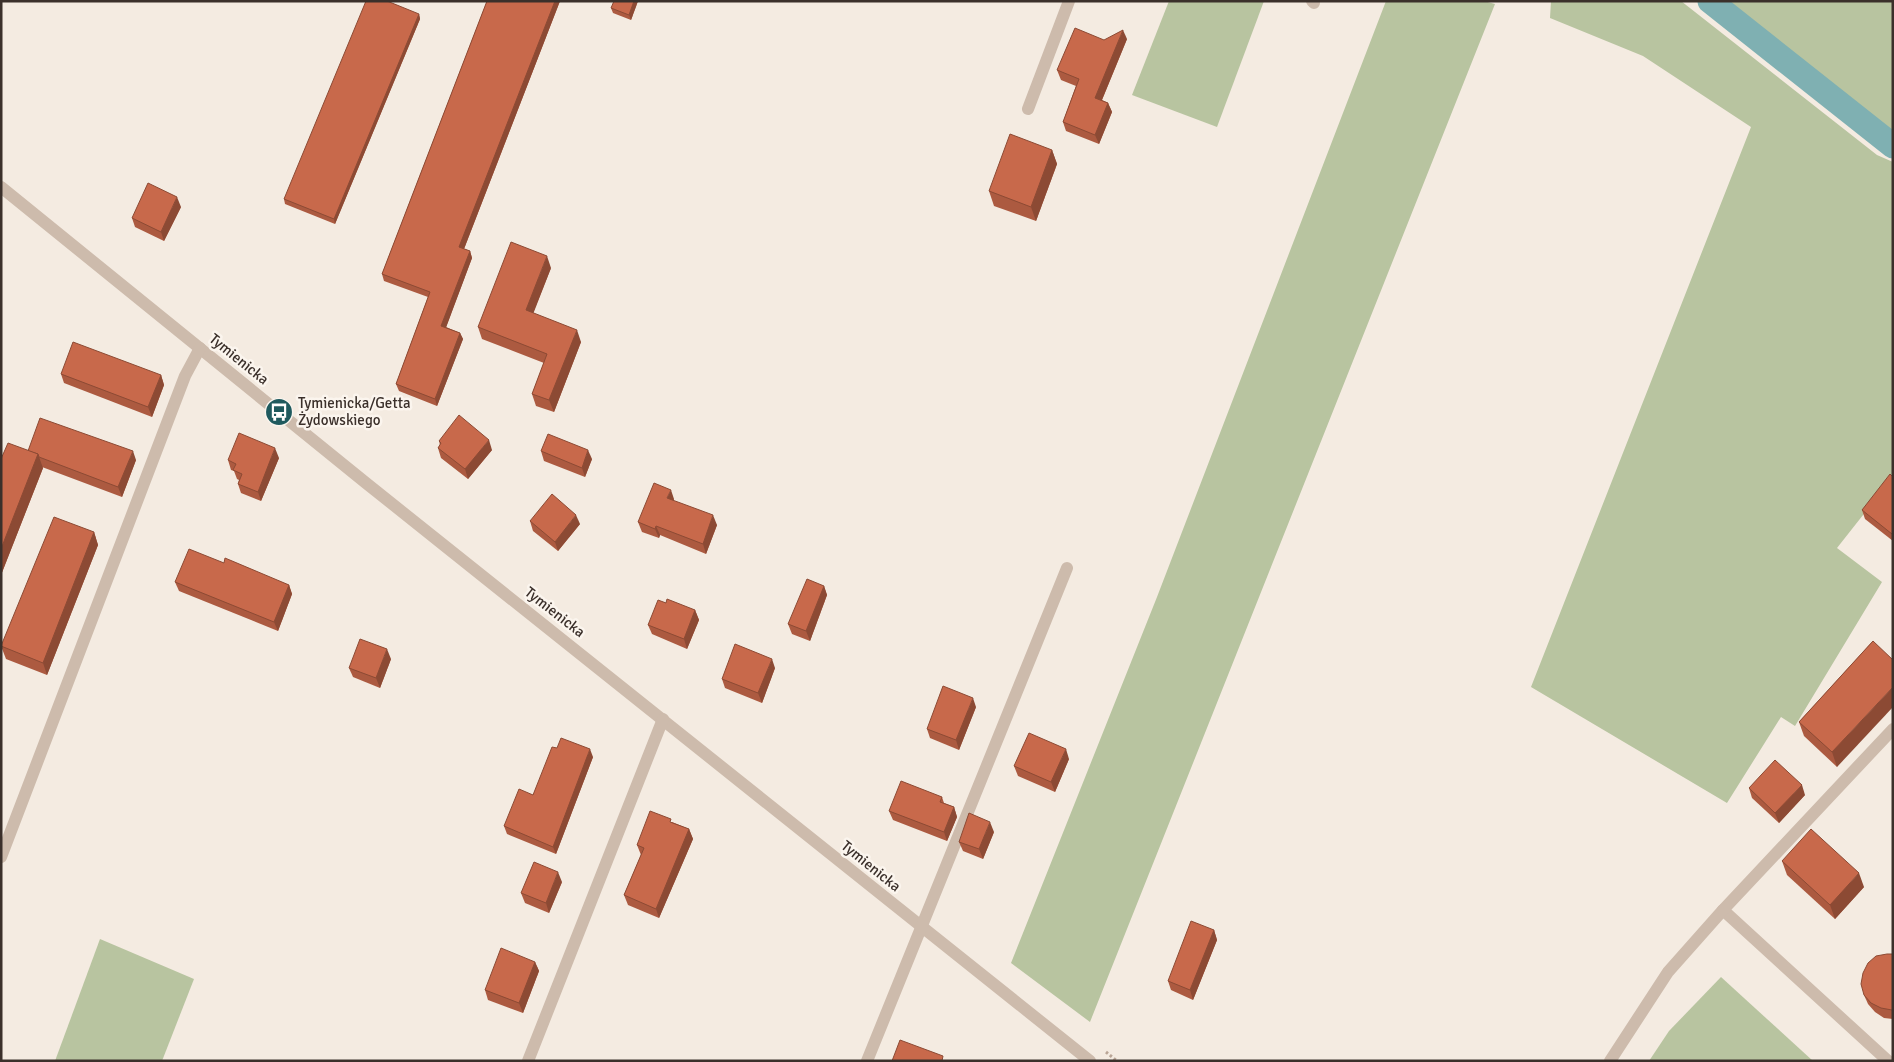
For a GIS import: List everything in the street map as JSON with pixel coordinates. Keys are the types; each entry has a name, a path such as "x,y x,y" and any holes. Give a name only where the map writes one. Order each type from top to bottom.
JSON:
{"street":[{"path":"1028,109 1069,1"},
{"name":"Tymienicka","path":"1,187 366,483 1090,1061"},
{"path":"1,857 185,376 200,348"},
{"path":"867,1061 1067,568"},
{"path":"528,1061 664,719"},
{"path":"1610,1061 1668,972 1723,910 1893,728"},
{"path":"1723,910 1888,1061"}],"green space":[{"path":"1169,1 1264,1 1217,127 1132,95"},
{"path":"1386,1 1484,1 1495,4 1090,1022 1011,963 1157,597"},
{"path":"1551,1 1681,1 1877,155 1893,162 1893,477 1837,548 1882,582 1795,726 1781,717 1727,803 1531,687 1751,127 1643,56 1550,18"},
{"path":"1722,1 1893,1 1893,135"},
{"path":"100,939 194,979 162,1061 55,1061"},
{"path":"1721,977 1813,1061 1649,1061 1669,1031"}],"building":[{"path":"366,1 387,1 419,14 334,219 284,199"},
{"path":"487,1 555,1 459,247 470,251 441,326 460,333 435,399 396,384 430,292 382,274"},
{"path":"614,1 634,1 629,15 611,8"},
{"path":"1075,28 1104,40 1123,30 1095,98 1108,103 1095,135 1063,122 1079,79 1057,70"},
{"path":"1010,134 1052,150 1031,207 989,191"},
{"path":"148,183 177,197 161,232 132,218"},
{"path":"511,242 547,256 526,310 577,330 549,400 532,394 547,354 478,327"},
{"path":"73,342 161,375 148,407 61,374"},
{"path":"459,415 489,440 465,469 438,448 441,443 439,441"},
{"path":"40,418 133,451 118,487 28,451"},
{"path":"239,433 275,448 258,492 238,484 242,474 233,470 236,464 228,460"},
{"path":"548,434 588,450 582,468 541,451"},
{"path":"8,443 38,454 1,549 1,459"},
{"path":"1890,474 1893,477 1892,534 1862,510"},
{"path":"654,483 671,490 667,498 713,515 703,544 656,526 655,529 638,522"},
{"path":"552,494 576,515 555,542 530,521"},
{"path":"54,517 94,532 43,663 1,646"},
{"path":"189,549 224,563 225,558 289,585 274,622 175,582"},
{"path":"807,579 824,586 806,631 788,624"},
{"path":"667,599 695,610 684,639 648,625 658,600 666,603"},
{"path":"360,639 387,649 376,678 349,668"},
{"path":"1873,641 1893,660 1893,687 1832,752 1799,722"},
{"path":"735,644 772,659 758,693 722,679"},
{"path":"943,686 973,698 956,740 927,729"},
{"path":"1029,733 1066,749 1051,782 1014,766"},
{"path":"561,738 590,749 553,847 504,826 519,789 533,795 552,747 557,748"},
{"path":"1775,760 1802,785 1775,813 1749,788"},
{"path":"901,781 942,797 940,802 954,807 944,832 889,811"},
{"path":"650,811 671,819 670,822 689,829 656,909 624,895 644,848 637,845"},
{"path":"969,813 990,822 979,849 959,842"},
{"path":"1811,829 1859,873 1830,905 1782,861"},
{"path":"534,862 558,872 546,903 521,893"},
{"path":"1191,921 1214,930 1190,990 1168,981"},
{"path":"501,948 535,962 519,1003 485,990"},
{"path":"1893,954 1892,1010 1881,1008 1871,1003 1864,995 1861,984 1863,973 1868,963 1876,956"},
{"path":"900,1040 943,1056 942,1061 892,1061"}],"waterway":[{"path":"1710,1 1893,146"}],"place":[{"name":"Tymienicka/Getta Żydowskiego","path":"279,412"}]}
